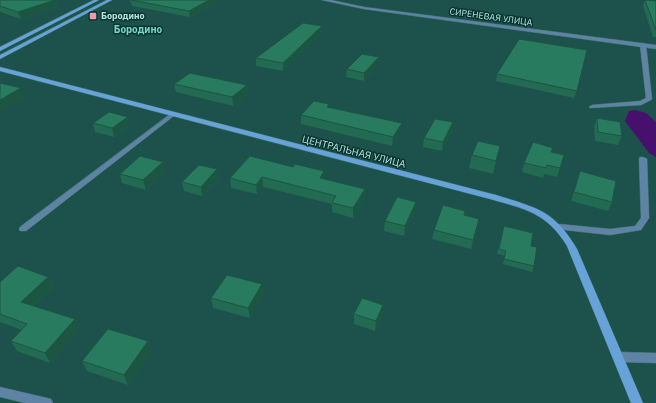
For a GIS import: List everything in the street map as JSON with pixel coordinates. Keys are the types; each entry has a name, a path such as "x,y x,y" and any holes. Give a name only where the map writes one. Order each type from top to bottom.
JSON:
{"street":[{"path":"0,49 97,0"},
{"path":"0,57 110,0"},
{"name":"СИРЕНЕВАЯ УЛИЦА","path":"324,0 364,8 656,47"},
{"path":"592,107 641,102 649,99 644,45"},
{"name":"ЦЕНТРАЛЬНАЯ УЛИЦА","path":"0,69 493,197 523,206 546,216 558,227 573,249 637,403"},
{"path":"23,229 173,114"},
{"path":"558,227 610,232 638,228 645,218 643,159"},
{"path":"618,357 656,358"},
{"path":"0,392 47,403"}],"shaded area":[{"path":"635,110 646,113 656,122 656,157 649,153 625,121 629,111"}],"building":[{"path":"0,0 55,0 18,12 0,6"},
{"path":"131,0 209,0 189,11"},
{"path":"645,0 656,1 656,30"},
{"path":"303,23 322,26 283,63 256,58"},
{"path":"519,39 587,50 577,91 497,74"},
{"path":"362,54 379,57 364,73 347,69"},
{"path":"190,73 247,85 232,97 174,84"},
{"path":"0,83 21,88 0,100"},
{"path":"314,101 329,104 327,107 402,123 393,137 301,115"},
{"path":"109,112 128,117 112,128 93,123"},
{"path":"597,118 620,122 622,136 598,132"},
{"path":"435,119 453,122 443,142 424,138"},
{"path":"478,141 500,146 496,161 472,155"},
{"path":"533,142 553,148 551,152 564,155 560,168 547,165 546,168 524,163"},
{"path":"140,156 163,162 143,180 120,174"},
{"path":"250,156 293,167 295,164 324,171 320,178 365,189 353,208 332,203 336,196 262,177 256,185 230,178"},
{"path":"199,165 217,169 201,187 182,182"},
{"path":"580,171 616,181 612,202 574,192"},
{"path":"397,197 416,202 405,226 385,221"},
{"path":"443,205 465,211 464,215 479,219 473,240 434,230"},
{"path":"504,226 533,233 531,246 537,247 534,266 504,259 506,251 499,249"},
{"path":"18,266 48,277 21,302 75,319 45,353 11,341 27,324 0,314 0,282"},
{"path":"227,275 262,284 248,308 211,298"},
{"path":"362,298 383,305 376,321 354,314"},
{"path":"108,329 148,341 124,375 82,361"}],"place":[{"name":"Бородино","path":"93,16"}],"district":[{"name":"Бородино","path":"138,29"}]}
